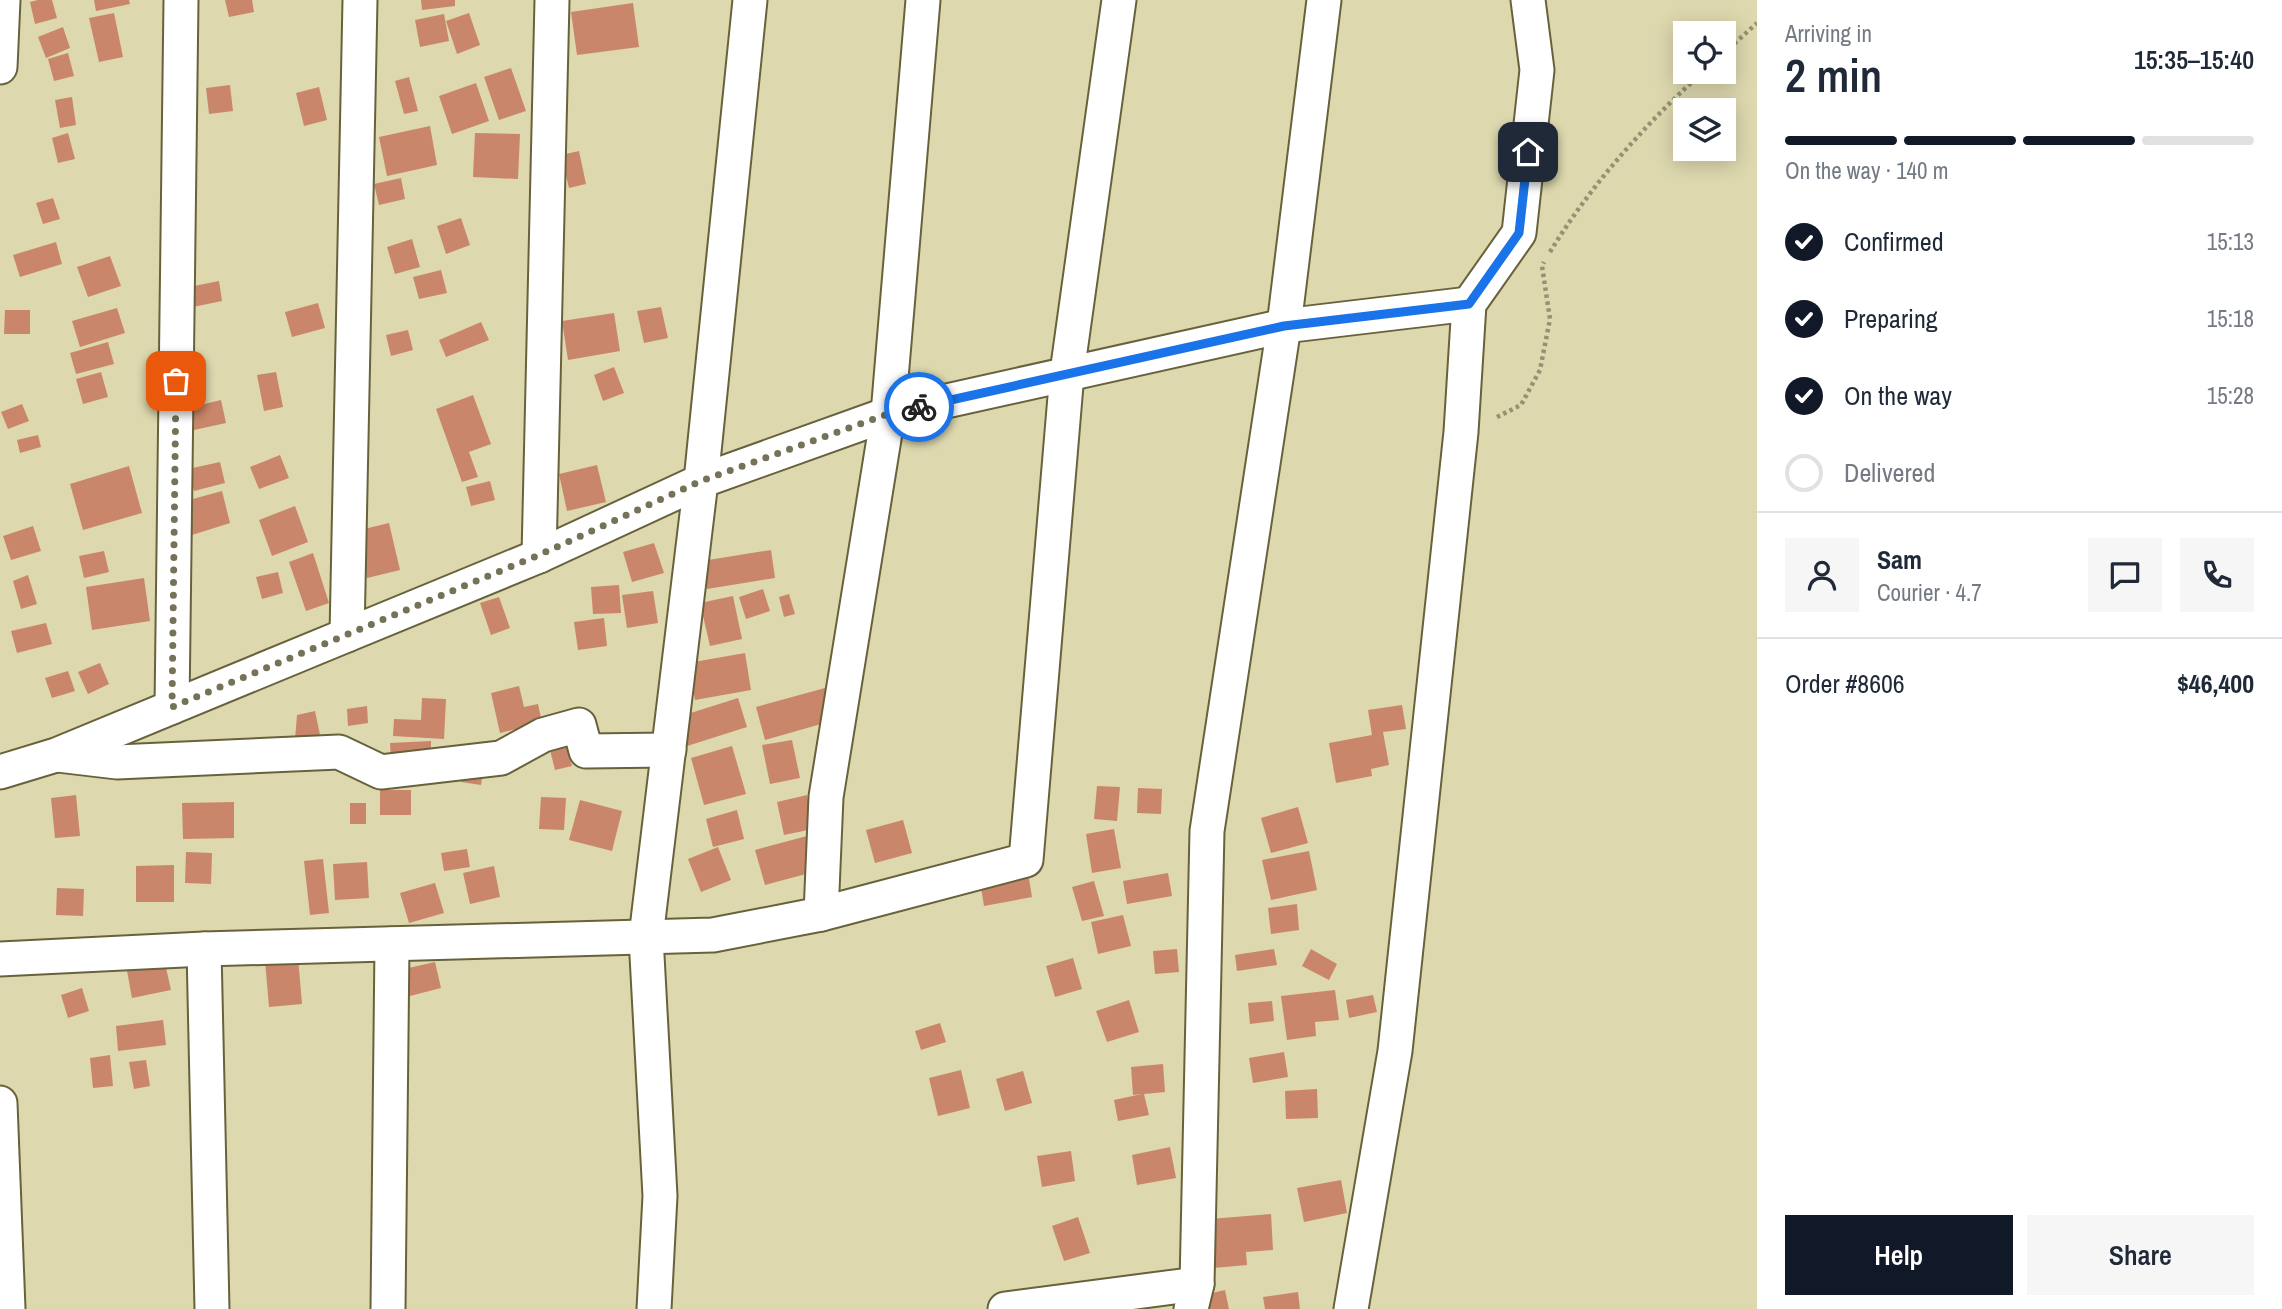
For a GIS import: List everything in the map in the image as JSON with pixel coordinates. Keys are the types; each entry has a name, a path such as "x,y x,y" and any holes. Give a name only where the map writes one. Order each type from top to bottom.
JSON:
{"street":[{"path":"0,67 2,0"},
{"path":"172,707 181,0"},
{"path":"347,635 360,0"},
{"path":"539,555 552,0"},
{"path":"654,1309 660,1196 646,937 701,481 750,0"},
{"path":"821,914 826,797 888,414 923,0"},
{"path":"0,959 204,949 713,935 821,914 1026,860 1067,373 1119,0"},
{"path":"1005,1309 1194,1296 1207,831 1284,326 1324,0"},
{"path":"1351,1309 1395,1051 1461,432 1469,304 1519,233 1537,70 1528,0"},
{"path":"0,772 56,755 347,635 539,555 701,481 888,414 1284,326 1469,304"},
{"path":"56,755 117,762 339,752 381,772 501,758 543,735 579,725 586,751 668,750"},
{"path":"388,1309 392,944"},
{"path":"204,949 212,1309"},
{"path":"0,1103 8,1309"}],"path":[{"path":"1736,42 1757,23"},
{"path":"1461,432 1521,405 1540,370 1550,319 1542,266 1571,218 1671,101 1690,84"}],"building":[{"path":"52,0 57,18 35,24 30,2"},
{"path":"94,0 129,0 130,4 96,11"},
{"path":"225,0 252,0 254,12 229,17"},
{"path":"421,0 455,0 455,6 422,10"},
{"path":"633,3 639,47 577,55 571,12"},
{"path":"114,13 123,57 99,62 89,18"},
{"path":"469,13 480,45 457,54 446,21"},
{"path":"444,14 449,41 420,47 415,20"},
{"path":"63,27 70,48 46,58 38,37"},
{"path":"68,53 74,76 54,81 48,59"},
{"path":"511,68 526,111 499,120 484,77"},
{"path":"409,77 418,111 404,114 395,81"},
{"path":"476,83 489,121 452,134 439,96"},
{"path":"230,85 233,111 209,114 206,88"},
{"path":"319,87 327,120 304,126 296,93"},
{"path":"72,97 76,125 60,128 55,100"},
{"path":"430,126 437,165 387,176 379,137"},
{"path":"68,133 75,159 58,163 52,138"},
{"path":"475,133 520,134 518,179 473,177"},
{"path":"579,151 586,184 569,188 561,155"},
{"path":"401,178 405,199 379,205 374,184"},
{"path":"53,198 60,219 43,224 36,203"},
{"path":"461,218 470,245 446,254 437,226"},
{"path":"412,239 420,267 395,274 387,247"},
{"path":"56,242 62,264 20,277 13,255"},
{"path":"110,256 121,286 88,297 77,267"},
{"path":"441,270 447,293 419,299 413,277"},
{"path":"219,281 222,301 188,308 184,288"},
{"path":"318,303 325,328 292,337 285,312"},
{"path":"661,307 668,338 644,343 637,311"},
{"path":"117,308 125,333 80,347 72,321"},
{"path":"5,310 30,310 30,334 4,334"},
{"path":"614,313 620,351 568,360 562,321"},
{"path":"481,322 489,340 446,357 439,340"},
{"path":"408,330 413,350 391,356 386,335"},
{"path":"108,342 114,364 76,374 70,353"},
{"path":"614,367 624,393 603,401 594,375"},
{"path":"101,372 108,397 83,404 76,379"},
{"path":"276,372 283,407 264,411 257,375"},
{"path":"473,395 491,444 469,452 478,477 462,482 436,409"},
{"path":"221,400 226,423 185,432 180,410"},
{"path":"22,404 29,421 8,429 1,412"},
{"path":"38,435 41,447 20,453 17,440"},
{"path":"280,455 289,478 259,489 250,467"},
{"path":"220,462 225,483 194,491 188,469"},
{"path":"597,465 606,502 567,511 559,474"},
{"path":"129,466 142,513 83,530 70,484"},
{"path":"490,481 495,500 471,506 466,487"},
{"path":"222,491 230,523 192,535 182,502"},
{"path":"295,506 308,542 272,556 259,520"},
{"path":"389,523 400,570 367,578 356,531"},
{"path":"33,526 41,551 11,560 3,536"},
{"path":"654,543 664,573 632,582 623,552"},
{"path":"771,550 775,578 707,589 702,561"},
{"path":"104,551 109,572 84,578 79,556"},
{"path":"313,553 329,603 306,611 289,562"},
{"path":"278,572 283,593 262,599 256,577"},
{"path":"28,575 37,604 21,609 13,581"},
{"path":"144,578 150,621 92,630 86,587"},
{"path":"619,585 621,613 593,614 591,587"},
{"path":"763,589 770,611 746,619 739,597"},
{"path":"653,591 658,623 627,628 622,595"},
{"path":"789,594 795,614 784,617 779,597"},
{"path":"733,596 742,639 710,646 700,603"},
{"path":"499,597 510,628 491,635 480,603"},
{"path":"604,618 607,646 578,650 574,622"},
{"path":"46,623 52,644 17,653 11,631"},
{"path":"745,653 751,690 695,700 688,663"},
{"path":"100,663 109,684 88,694 78,672"},
{"path":"68,671 75,691 52,698 45,678"},
{"path":"519,686 524,707 538,704 542,723 500,733 491,693"},
{"path":"825,688 835,720 765,740 756,707"},
{"path":"422,698 446,699 444,739 393,736 394,719 421,720"},
{"path":"738,698 747,727 684,747 675,718"},
{"path":"1402,705 1406,729 1383,732 1389,765 1371,769 1372,776 1336,783 1329,743 1372,735 1368,710"},
{"path":"367,706 368,723 348,726 347,709"},
{"path":"315,711 320,735 295,740 297,715"},
{"path":"565,737 572,766 555,770 548,742"},
{"path":"792,740 800,778 770,784 762,745"},
{"path":"431,741 431,761 391,762 390,743"},
{"path":"732,746 746,794 704,805 691,758"},
{"path":"463,763 484,766 481,785 461,782"},
{"path":"1097,786 1120,787 1117,821 1094,819"},
{"path":"1138,788 1162,789 1161,814 1137,813"},
{"path":"380,790 411,790 411,815 380,815"},
{"path":"76,795 80,836 55,838 51,798"},
{"path":"807,795 813,829 784,835 777,802"},
{"path":"541,797 566,798 564,830 539,829"},
{"path":"580,800 622,811 612,851 569,840"},
{"path":"234,802 234,838 183,839 182,803"},
{"path":"350,803 366,803 366,824 350,824"},
{"path":"1298,807 1308,843 1271,853 1261,818"},
{"path":"737,810 744,839 713,847 706,819"},
{"path":"903,820 912,853 875,863 866,830"},
{"path":"1114,829 1121,868 1092,873 1086,834"},
{"path":"807,836 817,871 765,885 755,850"},
{"path":"718,847 731,880 701,892 688,859"},
{"path":"467,849 470,867 444,871 441,853"},
{"path":"1309,851 1317,890 1271,900 1262,860"},
{"path":"186,852 212,853 211,884 185,883"},
{"path":"323,859 329,913 310,915 304,861"},
{"path":"367,862 369,898 335,900 333,864"},
{"path":"174,865 174,902 136,902 136,866"},
{"path":"494,866 500,897 470,904 463,873"},
{"path":"1028,873 1032,897 984,906 980,881"},
{"path":"1168,873 1172,896 1127,904 1123,881"},
{"path":"1094,881 1104,916 1082,921 1072,887"},
{"path":"435,883 444,913 409,923 400,893"},
{"path":"57,888 84,889 83,916 56,915"},
{"path":"1297,904 1299,930 1271,934 1268,908"},
{"path":"1123,915 1131,946 1098,954 1091,922"},
{"path":"1177,949 1179,972 1155,974 1153,951"},
{"path":"1274,949 1277,965 1237,971 1235,955"},
{"path":"1311,949 1337,964 1329,980 1302,966"},
{"path":"298,957 302,1004 269,1007 265,960"},
{"path":"1073,958 1082,989 1055,997 1046,966"},
{"path":"435,962 441,988 410,996 404,969"},
{"path":"165,963 171,990 132,998 127,971"},
{"path":"82,988 89,1011 68,1018 61,995"},
{"path":"1335,990 1339,1020 1315,1022 1316,1036 1287,1040 1281,996"},
{"path":"1373,995 1377,1012 1349,1018 1346,1000"},
{"path":"1129,1000 1139,1032 1107,1042 1096,1011"},
{"path":"1272,1001 1274,1021 1250,1024 1248,1003"},
{"path":"163,1020 166,1045 118,1051 116,1026"},
{"path":"940,1023 946,1042 921,1050 915,1031"},
{"path":"1284,1052 1288,1077 1253,1083 1249,1058"},
{"path":"110,1055 113,1086 93,1088 90,1058"},
{"path":"146,1060 150,1086 134,1089 129,1062"},
{"path":"1163,1064 1165,1092 1144,1094 1149,1115 1118,1121 1114,1100 1142,1094 1133,1095 1131,1067"},
{"path":"961,1070 970,1108 938,1116 929,1078"},
{"path":"1023,1071 1032,1103 1005,1111 996,1079"},
{"path":"1317,1089 1318,1118 1286,1119 1285,1091"},
{"path":"1170,1147 1176,1178 1137,1185 1132,1155"},
{"path":"1071,1151 1075,1181 1042,1187 1037,1156"},
{"path":"1341,1180 1347,1213 1304,1222 1297,1188"},
{"path":"1271,1214 1273,1250 1246,1252 1247,1265 1202,1269 1198,1220"},
{"path":"1078,1217 1090,1253 1064,1261 1052,1226"},
{"path":"1225,1290 1229,1309 1202,1309 1199,1296"},
{"path":"1298,1292 1300,1309 1265,1309 1263,1297"}],"way so far":[{"path":"176,381 172,707 539,555 701,481 888,414 919,407"}],"route":[{"path":"919,407 1284,326 1469,304 1519,233 1528,152"}]}
